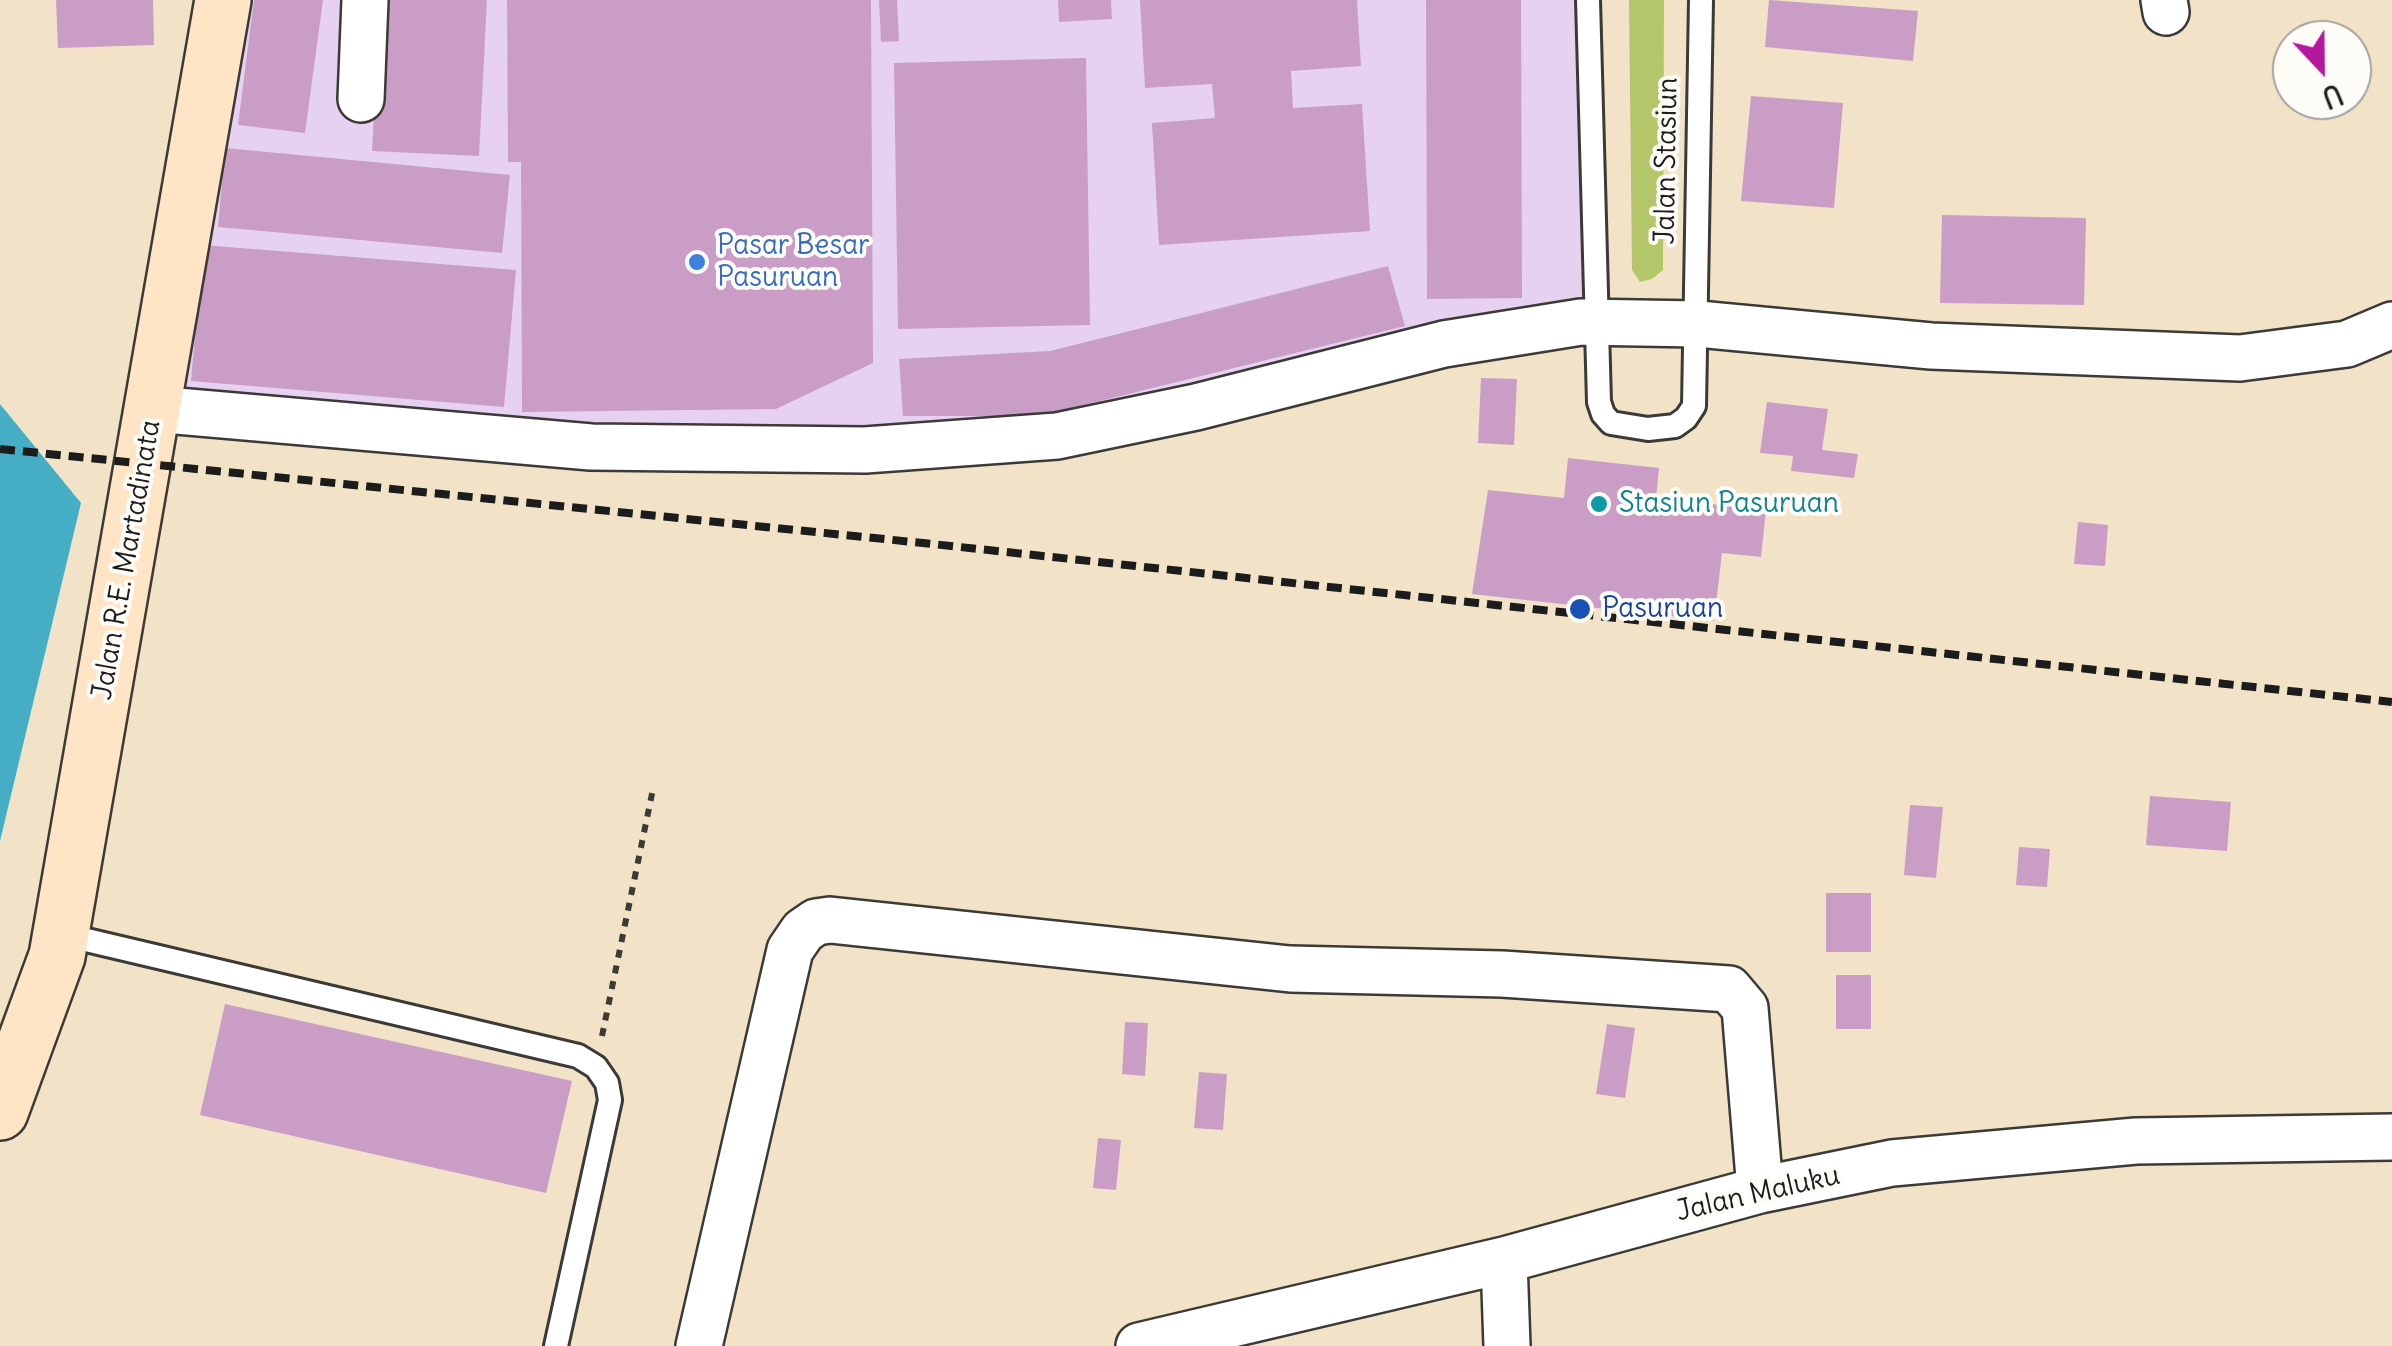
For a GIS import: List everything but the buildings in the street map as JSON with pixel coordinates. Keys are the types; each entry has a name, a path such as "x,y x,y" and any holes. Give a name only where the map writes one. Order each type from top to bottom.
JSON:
{"street":[{"name":"Jalan R.E. Martadinata","path":"0,1112 57,956 222,0"},
{"path":"362,100 365,0"},
{"path":"154,409 590,447 865,450 1057,436 1196,408 1444,344 1598,321 1694,324 1932,346 2240,358 2346,344 2392,325"},
{"path":"699,1346 790,950 816,922 830,920 1290,969 1502,974 1730,989 1745,1008 1760,1190"},
{"name":"Jalan Maluku","path":"1138,1346 1504,1260 1760,1190 1892,1163 2136,1142 2392,1137"},
{"path":"1504,1260 1507,1346"}],"lane":[{"path":"1588,0 1598,321"},
{"name":"Jalan Stasiun","path":"1598,321 1602,414 1611,423 1648,429 1675,426 1694,406 1701,0"},
{"path":"61,934 578,1056 596,1067 607,1083 610,1100 556,1346"}],"path":[{"path":"596,1067 652,789"}],"shaded area":[{"path":"224,0 1588,0 1598,321 870,450 163,408"}],"green space":[{"path":"1629,0 1664,0 1663,270 1640,282 1632,270"}],"water":[{"path":"0,404 81,503 0,841"}],"railway":[{"path":"0,449 923,543 2392,702"}],"place":[{"name":"Pasar Besar Pasuruan","path":"697,262"},
{"name":"Stasiun Pasuruan","path":"1599,504"},
{"name":"Pasuruan","path":"1580,609"}]}
